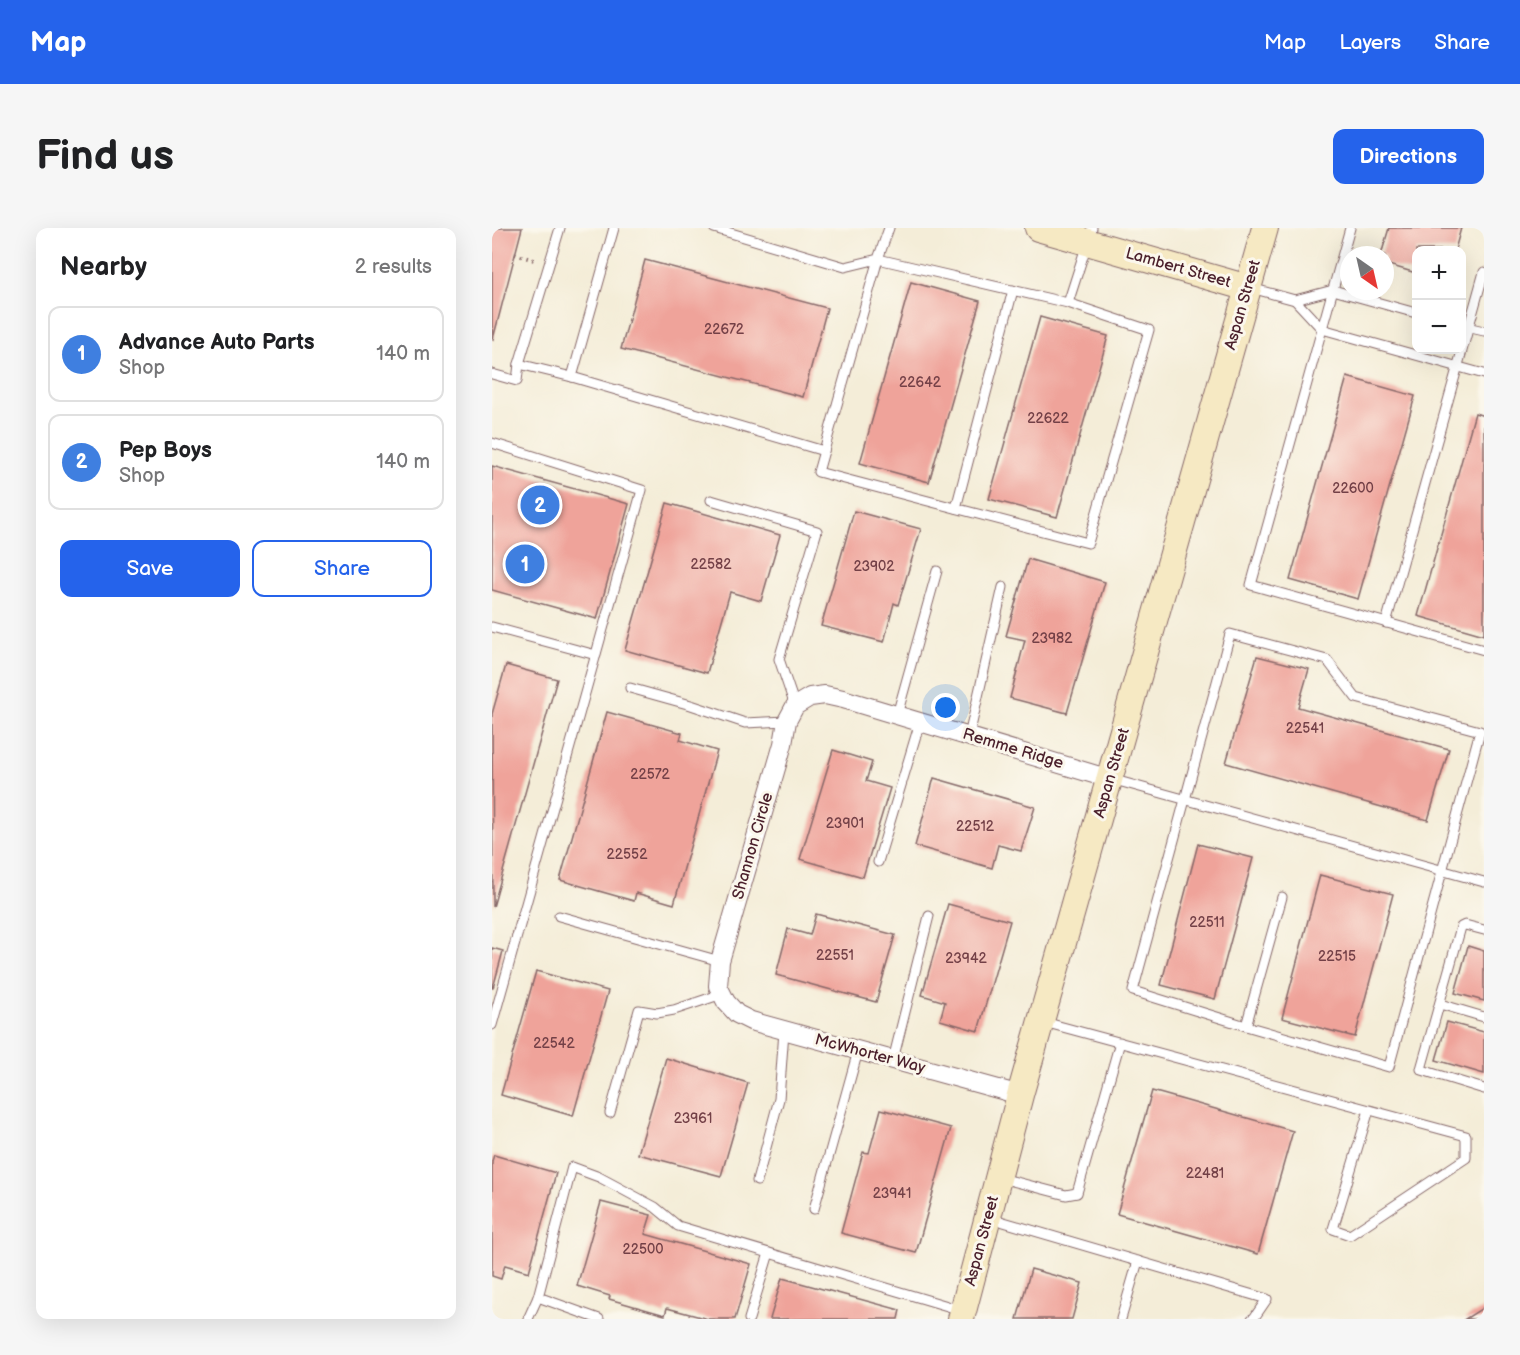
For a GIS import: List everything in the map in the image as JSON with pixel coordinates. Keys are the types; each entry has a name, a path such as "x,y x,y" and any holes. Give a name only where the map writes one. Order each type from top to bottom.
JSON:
{"street":[{"name":"Lambert Street","path":"1038,228 1090,235 1248,288"},
{"name":"Aspan Street","path":"962,1315 1020,1095 1265,228"},
{"name":"Remme Ridge","path":"797,708 825,695 1110,778"},
{"name":"Shannon Circle","path":"724,998 718,986 720,961 783,744 797,708"},
{"name":"McWhorter Way","path":"724,998 737,1014 751,1022 1020,1095"}],"lane":[{"path":"492,374 517,381 519,364 560,228"},
{"path":"572,376 614,228"},
{"path":"714,228 845,267 878,259 1068,303 1149,330 1089,543 818,472 878,259 889,228"},
{"path":"1350,228 1251,585 1484,650"},
{"path":"1068,303 1090,235"},
{"path":"1466,323 1484,272"},
{"path":"1248,288 1295,300 1333,290 1412,312"},
{"path":"956,508 1013,290"},
{"path":"1295,300 1322,329 1484,374"},
{"path":"1466,326 1484,331"},
{"path":"1386,623 1460,354"},
{"path":"519,364 572,376 825,451"},
{"path":"492,443 642,490 492,1025"},
{"path":"630,688 746,723 797,708 779,659 817,531 711,500"},
{"path":"897,715 937,571"},
{"path":"969,736 1003,587"},
{"path":"492,627 596,655"},
{"path":"1230,634 1328,660 1356,698 1480,731 1442,870 1389,1067 1133,991 1230,634"},
{"path":"878,862 920,722"},
{"path":"1110,778 1484,882"},
{"path":"1246,1026 1282,897"},
{"path":"560,916 720,961"},
{"path":"893,1060 929,916"},
{"path":"1484,930 1465,925 1461,927 1422,1070 1484,1089"},
{"path":"610,1113 639,1010 657,1013 724,998"},
{"path":"1440,1004 1484,1017"},
{"path":"1041,1021 1467,1136 1466,1158 1350,1235 1333,1229 1369,1110"},
{"path":"758,1181 779,1100 784,1031"},
{"path":"999,1177 1066,1195 1077,1192 1120,1042"},
{"path":"814,1209 858,1051"},
{"path":"528,1319 538,1297 572,1167 599,1178 655,1207 678,1226 769,1252 962,1315"},
{"path":"988,1218 1267,1299 1252,1319"},
{"path":"749,1319 769,1252"},
{"path":"1121,1319 1138,1261"},
{"path":"538,1297 599,1319"}],"building":[{"path":"492,228 522,228 493,339 492,338"},
{"path":"1389,228 1461,228 1456,246 1412,246 1412,272 1394,267 1394,246 1384,246"},
{"path":"645,260 827,308 803,397 621,349"},
{"path":"911,282 980,301 929,482 860,463"},
{"path":"1040,317 1108,336 1057,517 989,499"},
{"path":"1347,377 1415,396 1358,599 1290,580"},
{"path":"1475,413 1484,416 1484,635 1418,616"},
{"path":"492,466 629,504 597,619 492,590"},
{"path":"667,503 780,535 761,601 730,592 707,673 625,650"},
{"path":"854,511 921,529 898,605 894,603 884,642 821,626"},
{"path":"1028,559 1105,582 1067,713 1010,698 1025,640 1006,636"},
{"path":"1257,656 1309,669 1298,707 1449,749 1428,820 1226,763"},
{"path":"506,665 557,679 493,907 492,714"},
{"path":"607,712 682,733 680,740 717,751 674,904 636,893 634,901 560,880"},
{"path":"833,750 872,762 866,781 890,788 863,877 800,859"},
{"path":"934,778 1035,807 1021,851 998,845 992,868 915,846"},
{"path":"1198,844 1253,858 1215,999 1161,985"},
{"path":"1320,875 1393,894 1355,1037 1282,1018"},
{"path":"948,904 1010,921 978,1031 940,1020 945,1002 922,995"},
{"path":"816,914 895,935 876,1002 776,975 788,929 810,935"},
{"path":"1468,946 1484,951 1484,1001 1455,993"},
{"path":"492,948 503,951 493,988 492,988"},
{"path":"536,971 608,991 573,1116 501,1095"},
{"path":"1447,1022 1484,1032 1484,1074 1436,1060"},
{"path":"666,1058 748,1083 721,1176 638,1154"},
{"path":"1152,1091 1293,1131 1258,1254 1117,1214"},
{"path":"881,1109 951,1128 916,1253 841,1233 863,1152 869,1153"},
{"path":"494,1155 556,1173 529,1272 505,1265 501,1279 492,1276 492,1161"},
{"path":"601,1202 651,1215 645,1234 751,1264 735,1319 708,1319 667,1308 665,1315 609,1299 610,1296 577,1286"},
{"path":"1031,1269 1082,1283 1072,1319 1017,1319"},
{"path":"782,1278 900,1310 898,1319 770,1319"},
{"path":"1484,1307 1484,1319 1465,1319"}],"place":[{"name":"Pep Boys","path":"540,505"},
{"name":"Advance Auto Parts","path":"525,564"}]}
